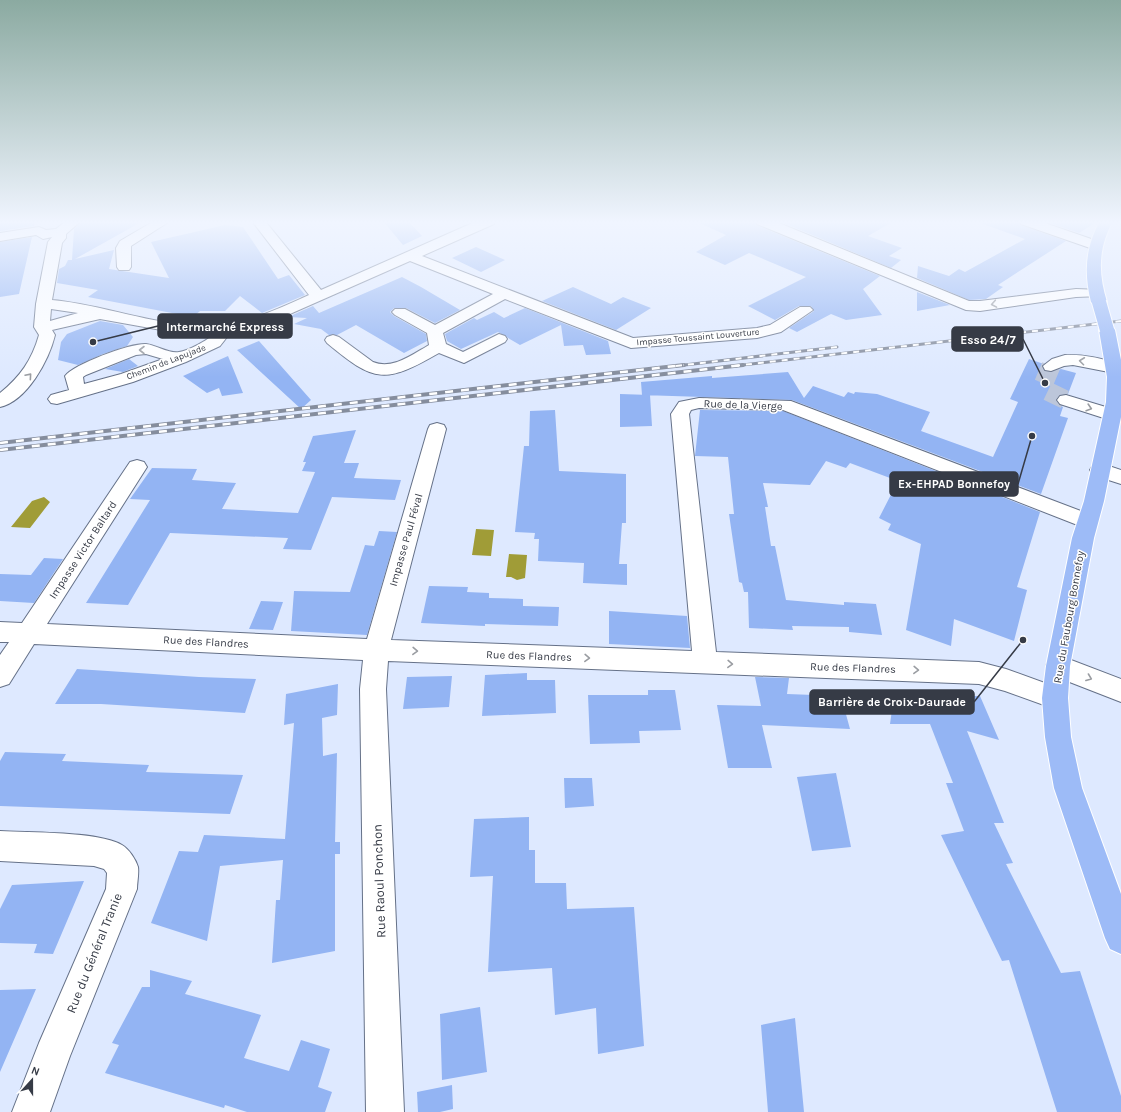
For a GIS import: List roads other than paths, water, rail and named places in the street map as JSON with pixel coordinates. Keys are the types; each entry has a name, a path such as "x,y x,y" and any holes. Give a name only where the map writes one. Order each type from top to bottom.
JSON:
{"main road":[{"name":"Rue du Faubourg Bonnefoy","path":"1093,273 1098,298 1112,347 1116,377 1110,474 1094,501 1087,521 1058,666 1055,698 1058,737 1068,788 1121,938"}],"street":[{"path":"0,402 23,382 33,371 42,356 47,335 42,327 49,273"},
{"path":"300,273 319,297"},
{"path":"44,304 66,306 104,315 189,330 224,329 269,318 373,273"},
{"name":"Impasse Toussaint Louverture","path":"453,273 631,343 757,333 775,329 805,310"},
{"path":"886,273 956,302 974,306 1076,293 1098,298"},
{"path":"333,340 368,367 383,371 401,368 437,339 505,293"},
{"path":"400,312 464,358 499,339"},
{"path":"0,386 16,371 29,352 32,336 42,327 64,323 88,316 104,315"},
{"name":"Chemin de Lapujade","path":"57,398 127,378 180,358 214,343 223,334 224,329"},
{"path":"1051,366 1056,362 1070,360 1112,347"},
{"path":"86,390 76,387 74,376 80,370 133,350 146,349 180,358"},
{"path":"1066,400 1113,415"},
{"name":"Rue de la Vierge","path":"705,663 680,414 681,410 685,406 699,403 785,405 1087,521"},
{"name":"Impasse Paul Féval","path":"376,650 437,429"},
{"name":"Impasse Victor Baltard","path":"0,676 137,467"},
{"name":"Rue des Flandres","path":"0,632 376,650 979,673 1006,680 1055,698"},
{"name":"Rue Raoul Ponchon","path":"376,650 373,689 385,1112"},
{"path":"1058,666 1121,691"},
{"name":"Rue du Général Tranie","path":"0,846 94,851 113,856 122,868 121,889 52,1056 32,1112"}],"tunnel":[{"path":"1051,366 1043,385 1045,390 1066,400"}],"railway":[{"path":"734,366 1121,321"},
{"path":"676,366 837,347"},
{"path":"0,443 684,365"},
{"path":"0,450 743,365"}],"place":[{"name":"Intermarché Express","path":"93,342"},
{"name":"Esso 24/7","path":"1045,383"},
{"name":"Ex-EHPAD Bonnefoy","path":"1032,436"},
{"name":"Barrière de Croix-Daurade","path":"1023,640"}]}
